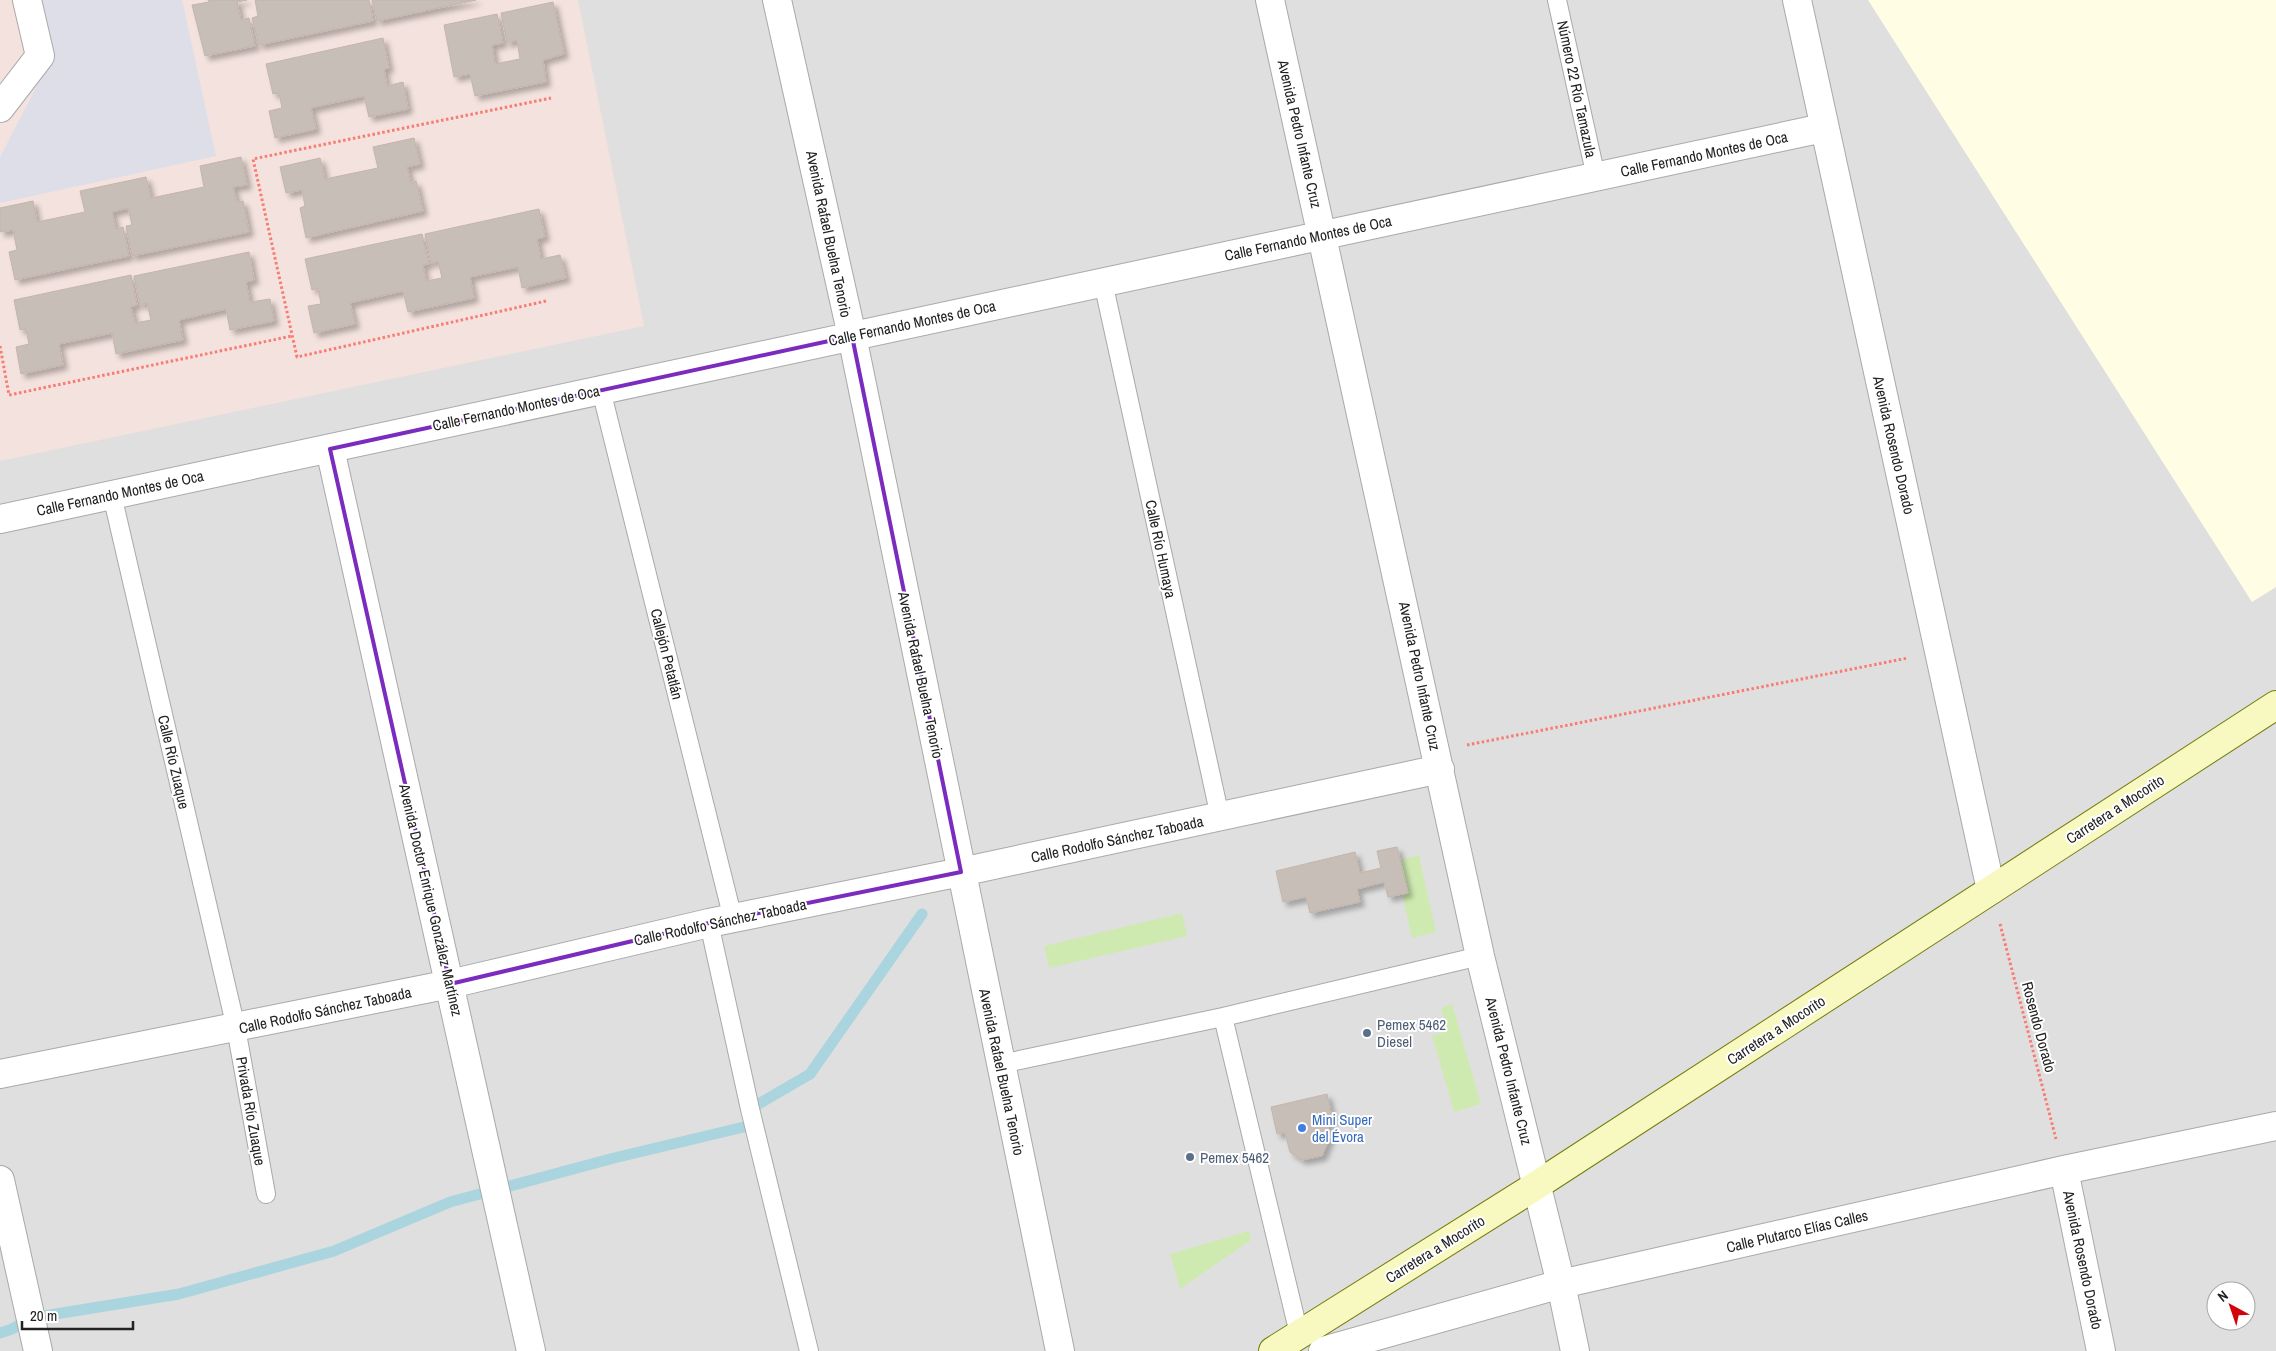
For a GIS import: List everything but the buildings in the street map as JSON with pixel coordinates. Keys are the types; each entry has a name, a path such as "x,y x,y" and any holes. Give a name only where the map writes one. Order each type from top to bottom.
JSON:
{"main road":[{"name":"Carretera a Mocorito","path":"1273,1351 1537,1185 2276,705"}],"street":[{"path":"0,108 40,56 27,0"},
{"name":"Avenida Rafael Buelna Tenorio","path":"778,0 852,336 1060,1351"},
{"name":"Avenida Pedro Infante Cruz","path":"1270,0 1480,956 1562,1284 1575,1351"},
{"name":"Avenida Rosendo Dorado","path":"1797,0 1823,128 1991,890"},
{"name":"Calle Fernando Montes de Oca","path":"0,519 1823,128"},
{"name":"Avenida Doctor Enrique González Martínez","path":"330,449 530,1351"},
{"name":"Calle Rodolfo Sánchez Taboada","path":"0,1074 450,984 721,921 1220,817 1438,760"},
{"name":"Calle Plutarco Elías Calles","path":"1323,1351 1562,1284 2064,1170 2276,1126"},
{"name":"Avenida Rosendo Dorado","path":"2064,1170 2101,1351"},
{"path":"0,1180 38,1351"}],"lane":[{"name":"Número 22 Río Tamazula","path":"1558,0 1596,177"},
{"name":"Calle Río Humaya","path":"1103,282 1220,817"},
{"name":"Callejón Petatlán","path":"600,390 721,921 750,1109 809,1351"},
{"name":"Calle Río Zuaque","path":"112,495 236,1028"},
{"path":"1001,1064 1223,1017 1480,956"},
{"path":"1223,1017 1299,1334"},
{"name":"Privada Río Zuaque","path":"236,1028 266,1194"}],"path":[{"path":"546,301 297,357 253,159 551,98"},
{"path":"0,346 9,395 292,336"},
{"path":"1438,760 1940,652"},
{"name":"Rosendo Dorado","path":"1991,890 2064,1170"}],"highlighted area":[{"path":"852,336 961,872 709,923 450,984 330,449"}],"shaded area":[{"path":"0,0 2276,0 2276,1351 0,1351"},
{"path":"0,0 578,0 644,326 0,461"},
{"path":"39,0 182,0 216,156 0,203 0,157 51,59"},
{"path":"1868,0 2276,0 2276,587 2252,602"}],"green space":[{"path":"1419,855 1436,932 1412,938 1402,894 1408,892 1401,860"},
{"path":"1182,913 1187,936 1049,968 1044,946"},
{"path":"1452,1004 1481,1104 1454,1112 1432,1036 1448,1031 1441,1008"},
{"path":"1249,1231 1251,1240 1180,1289 1170,1254"}],"waterway":[{"path":"0,1333 12,1329 31,1318 179,1294 334,1251 450,1202 614,1158 748,1126 750,1109 810,1074 922,914"}],"place":[{"name":"Pemex 5462 Diesel","path":"1367,1033"},
{"name":"Mini Super del Évora","path":"1302,1128"},
{"name":"Pemex 5462","path":"1190,1157"}]}
